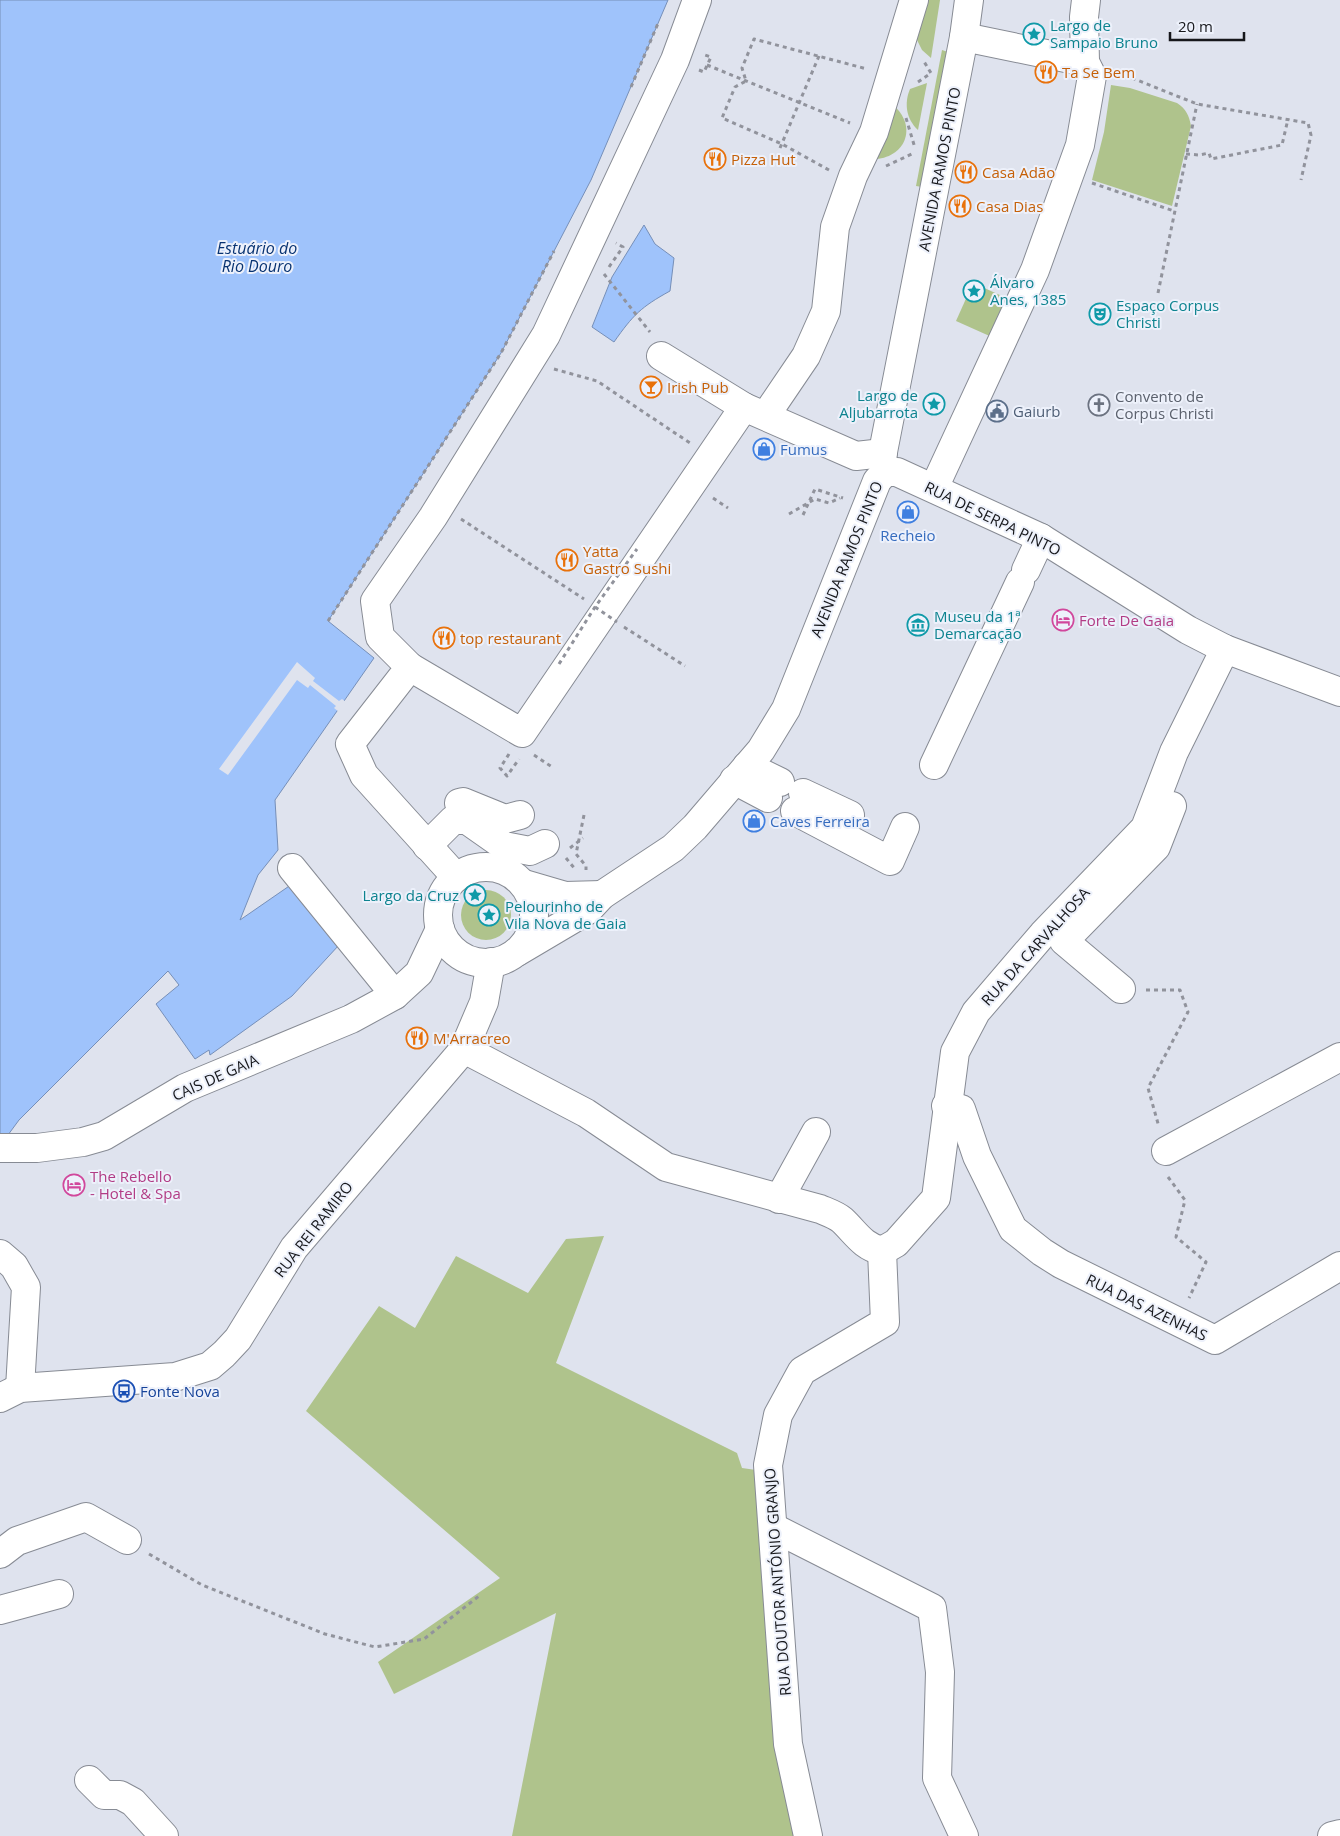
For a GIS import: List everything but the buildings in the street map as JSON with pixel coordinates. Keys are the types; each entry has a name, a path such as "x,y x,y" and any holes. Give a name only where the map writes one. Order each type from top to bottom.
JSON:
{"street":[{"path":"697,0 675,60 546,335 436,512 375,601 380,637 410,667 522,733 606,614 710,456 806,356 826,311 835,227 853,176 874,132 914,0"},
{"name":"AVENIDA RAMOS PINTO","path":"524,884 565,896 595,886 673,848 695,827 761,750 786,710 884,463 964,37 969,0"},
{"path":"934,488 1035,270 1080,145 1092,76 1085,62 1084,17 1086,0"},
{"path":"964,37 1085,62"},
{"name":"RUA DE SERPA PINTO","path":"661,356 755,411 856,456 884,463 897,472 1041,538 1188,630 1225,649 1340,692"},
{"path":"934,765 1041,538"},
{"name":"RUA DA CARVALHOSA","path":"882,1251 896,1243 936,1198 946,1106 955,1052 976,1012 1043,934 1145,828 1174,752 1225,649"},
{"path":"410,667 350,744 364,775 456,877"},
{"path":"1121,989 1064,941 1156,847 1187,767 1174,752"},
{"path":"741,773 786,796 890,861 906,827"},
{"path":"786,796 850,815"},
{"path":"421,839 447,804 463,802 505,819 520,815"},
{"path":"421,839 454,820 467,820 504,846 530,851 556,851"},
{"path":"491,866 510,872 524,884 533,900 535,920 529,938 517,952 500,962 482,963 463,958 448,946 440,929 438,910 443,892 456,877 472,868 491,866"},
{"path":"292,868 395,995"},
{"name":"AVENIDA RAMOS PINTO","path":"517,952 588,910 595,886"},
{"name":"CAIS DE GAIA","path":"0,1148 37,1148 83,1142 104,1136 185,1088 351,1019 395,995 419,973 440,929"},
{"name":"CAIS DE GAIA","path":"419,973 463,958"},
{"name":"RUA REI RAMIRO","path":"10,1393 175,1376 210,1366 238,1339 294,1248 464,1049 484,1002 491,962"},
{"path":"464,1049 586,1113 666,1167 820,1209 840,1218 859,1240 871,1248 882,1251"},
{"path":"1167,1163 1340,1057"},
{"name":"RUA DAS AZENHAS","path":"946,1106 961,1110 984,1170 1013,1229 1042,1252 1215,1340 1340,1266"},
{"path":"779,1199 816,1132"},
{"name":"RUA DOUTOR ANTÓNIO GRANJO","path":"808,1836 788,1744 768,1464 778,1415 802,1370 885,1322 882,1251"},
{"path":"0,1254 14,1266 26,1287 10,1393"},
{"path":"0,1554 17,1541 86,1516 127,1540"},
{"path":"774,1528 932,1608 940,1672 937,1778 964,1836"},
{"path":"0,1610 58,1594"},
{"path":"89,1780 104,1795 120,1795 133,1802 164,1836"},
{"path":"1332,1836 1340,1834"}],"path":[{"path":"629,92 662,14"},
{"path":"746,81 742,68 754,38 892,76"},
{"path":"781,146 819,56"},
{"path":"1085,62 1197,104 1308,123 1311,135 1301,180"},
{"path":"704,72 707,65 874,132"},
{"path":"746,81 735,87 722,118 839,176 853,176"},
{"path":"1158,293 1197,104"},
{"path":"1186,154 1200,156 1209,153 1210,159 1282,145 1288,119"},
{"path":"1086,180 1174,211"},
{"path":"622,247 604,274 650,331"},
{"path":"328,622 501,353 555,249"},
{"path":"562,371 597,381 710,456"},
{"path":"803,514 814,489 832,496"},
{"path":"789,514 815,499 829,503 841,498"},
{"path":"462,520 685,666"},
{"path":"559,664 606,614 637,549"},
{"path":"533,754 552,767"},
{"path":"584,815 576,854 586,866 595,886"},
{"path":"556,851 577,872"},
{"path":"1121,989 1180,990 1188,1012 1148,1088 1167,1163 1185,1200 1176,1237 1206,1262 1177,1321"},
{"path":"127,1540 202,1585 325,1634 375,1647 424,1639 479,1596"}],"green space":[{"path":"925,0 940,0 931,58 922,50 914,34"},
{"path":"942,50 948,52 922,187 916,186"},
{"path":"927,83 918,130 911,121 907,111 908,94 910,89"},
{"path":"1111,85 1130,88 1177,103 1188,115 1191,126 1172,206 1092,180 1104,132"},
{"path":"892,104 900,113 905,123 904,141 899,149 892,154 882,158 870,159"},
{"path":"973,283 1011,300 994,338 956,321"},
{"path":"486,890 504,897 511,915 504,933 486,940 468,933 461,915 468,897"},
{"path":"604,1236 556,1363 737,1453 742,1468 756,1470 798,1836 512,1836 556,1613 394,1694 378,1662 500,1578 306,1411 379,1306 415,1328 456,1256 528,1293 566,1239"}],"water":[{"name":"Estuário do Rio Douro","path":"0,0 668,0 591,180 501,353 328,621 374,658 275,800 278,850 258,875 240,920 295,882 339,945 292,996 210,1055 209,1050 195,1059 156,1004 179,985 168,971 19,1120 5,1139 0,1139"},
{"path":"644,225 655,244 674,258 670,291 638,312 614,342 592,327 612,277"}],"pier":[{"path":"297,662 315,678 313,681 339,701 342,699 346,702 339,712 334,708 336,706 310,685 308,688 297,680 228,775 219,769"}],"place":[{"name":"Largo de Sampaio Bruno","path":"1034,34"},
{"name":"Ta Se Bem","path":"1046,72"},
{"name":"Pizza Hut","path":"715,159"},
{"name":"Casa Adão","path":"966,172"},
{"name":"Casa Dias","path":"960,206"},
{"name":"Álvaro Anes, 1385","path":"974,291"},
{"name":"Espaço Corpus Christi","path":"1100,314"},
{"name":"Irish Pub","path":"651,387"},
{"name":"Largo de Aljubarrota","path":"934,404"},
{"name":"Convento de Corpus Christi","path":"1099,405"},
{"name":"Gaiurb","path":"997,411"},
{"name":"Fumus","path":"764,449"},
{"name":"Recheio","path":"908,512"},
{"name":"Yatta Gastro Sushi","path":"567,560"},
{"name":"Forte De Gaia","path":"1063,620"},
{"name":"Museu da 1ª Demarcação","path":"918,625"},
{"name":"top restaurant","path":"444,638"},
{"name":"Caves Ferreira","path":"754,821"},
{"name":"Largo da Cruz","path":"475,895"},
{"name":"Pelourinho de Vila Nova de Gaia","path":"489,915"},
{"name":"M'Arracreo","path":"417,1038"},
{"name":"The Rebello - Hotel & Spa","path":"74,1185"},
{"name":"Fonte Nova","path":"124,1391"}]}
